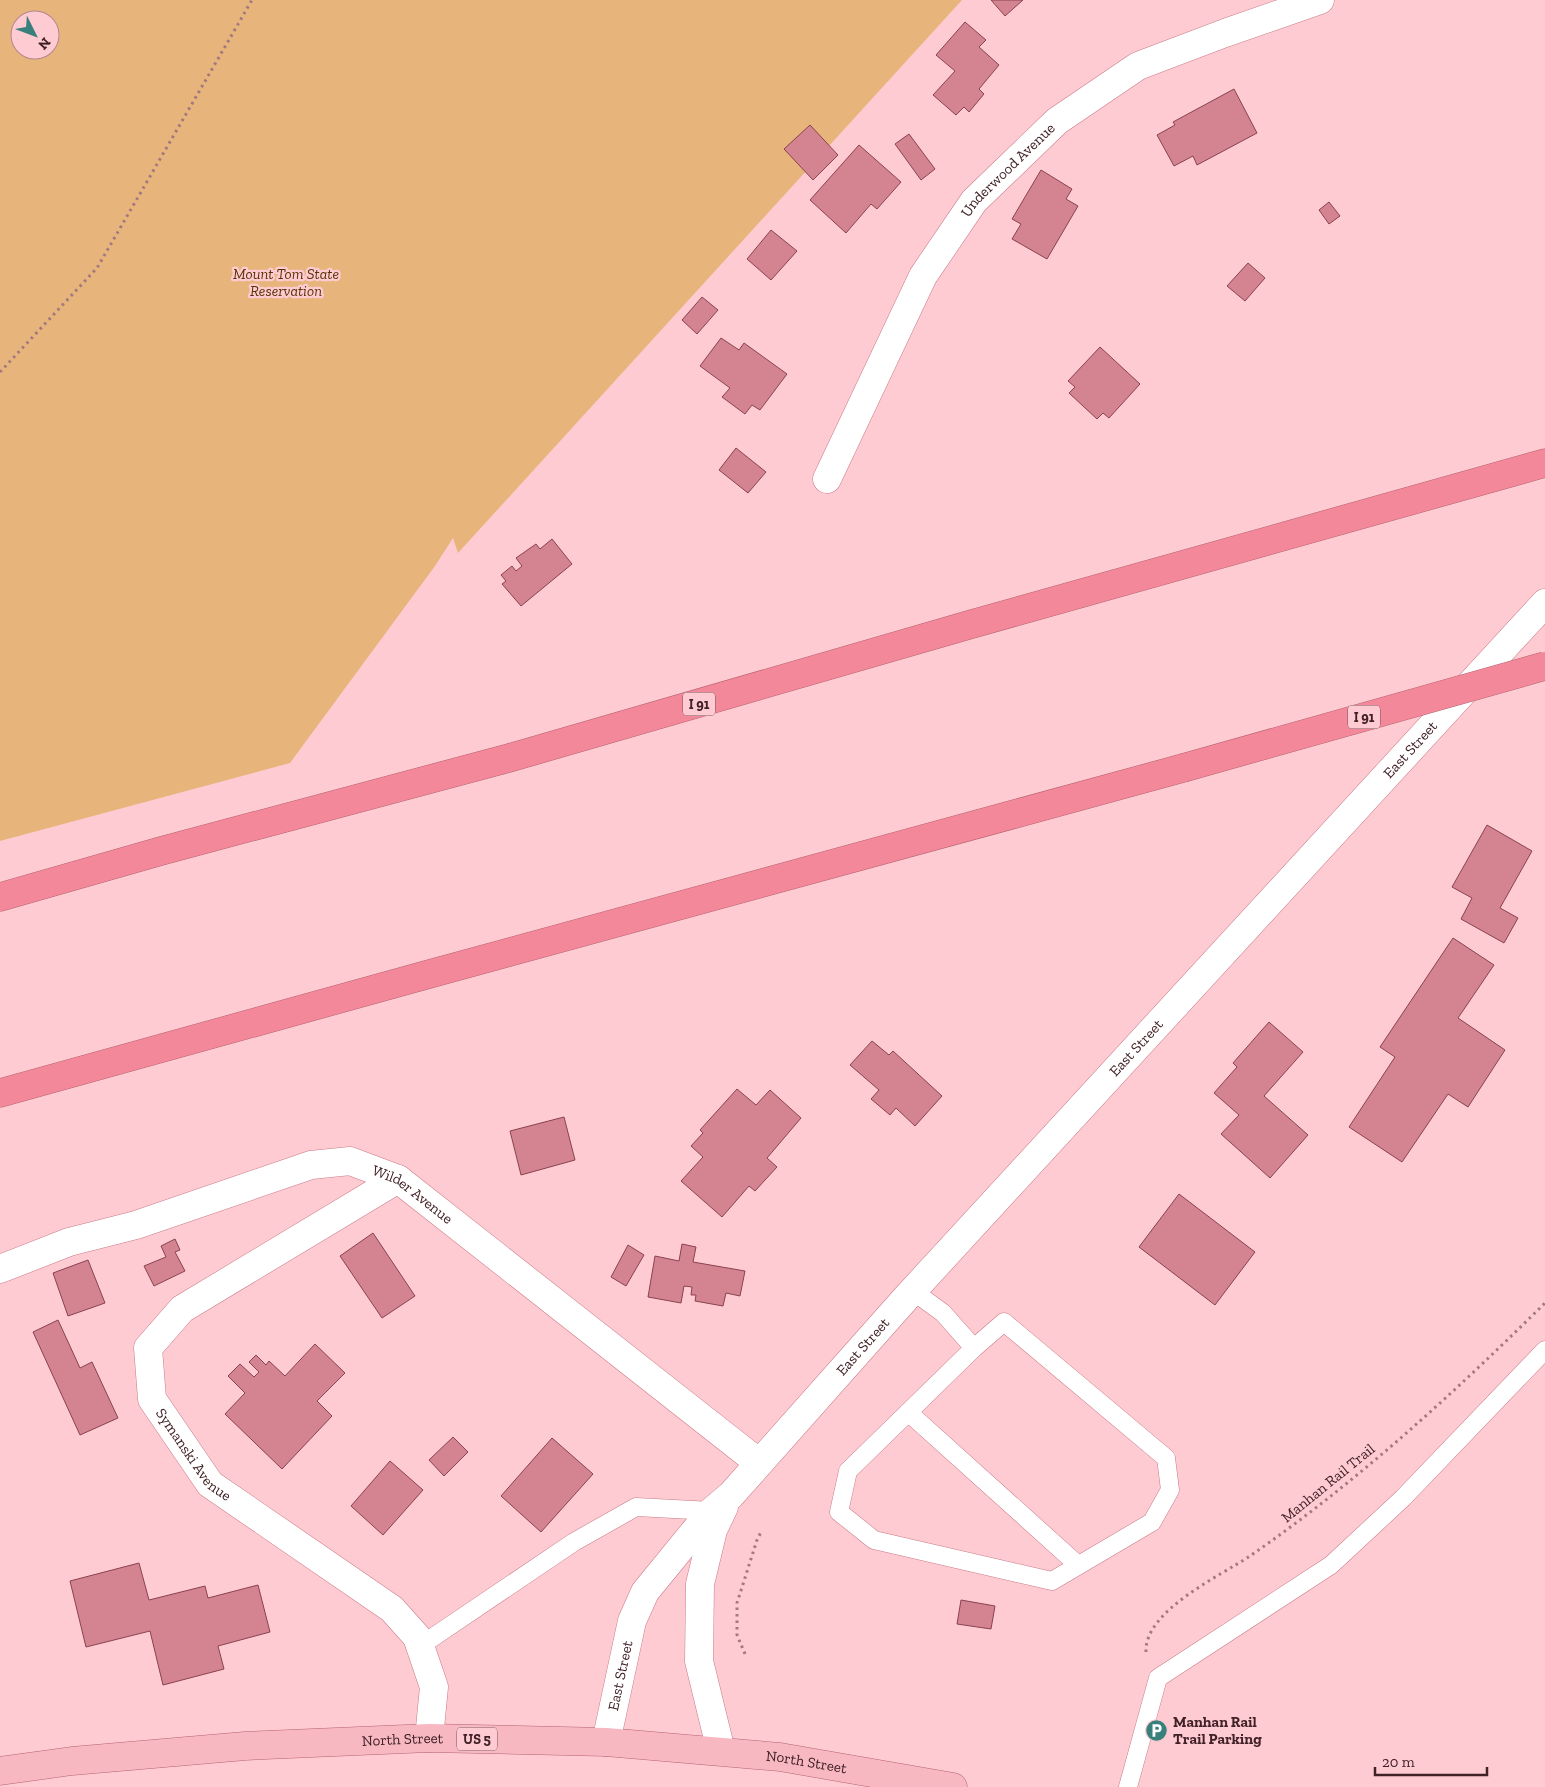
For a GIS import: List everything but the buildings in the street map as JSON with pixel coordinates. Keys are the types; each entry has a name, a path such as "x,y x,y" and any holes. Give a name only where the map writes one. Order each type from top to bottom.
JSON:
{"highway":[{"name":"I 91","path":"0,897 161,851 500,761 1545,463"},
{"name":"I 91","path":"0,1093 423,975 1183,768 1545,666"}],"main road":[{"name":"North Street","path":"0,1771 72,1761 245,1746 429,1738 606,1742 780,1757 953,1787"}],"street":[{"name":"Underwood Avenue","path":"828,479 923,276 974,201 981,194 1057,121 1138,66 1320,0"},
{"name":"East Street","path":"606,1742 632,1620 645,1592 721,1503 913,1291 1545,603"},
{"name":"Wilder Avenue","path":"0,1270 69,1242 136,1225 311,1165 350,1162 398,1179 759,1462"},
{"name":"Symanski Avenue","path":"398,1179 182,1308 148,1348 152,1400 210,1484 392,1609 417,1637 434,1687 429,1738"},
{"name":"East Street","path":"721,1503 700,1584 700,1660 712,1722 721,1752"}],"lane":[{"path":"913,1291 943,1313 974,1348"},
{"path":"1004,1322 1166,1458 1170,1490 1152,1522 1052,1581 874,1540 840,1512 848,1471 974,1348 1004,1322"},
{"path":"1128,1787 1158,1678 1331,1565 1403,1498 1545,1350"},
{"path":"908,1412 1078,1565"},
{"path":"420,1646 574,1542 636,1507 721,1503"}],"path":[{"path":"0,372 97,268 252,0"},
{"name":"Manhan Rail Trail","path":"1158,1678 1148,1660 1146,1650 1147,1640 1152,1628 1163,1616 1195,1590 1297,1523 1342,1488 1480,1367 1545,1303"},
{"path":"745,1654 737,1635 737,1603 762,1530"}],"green space":[{"name":"Mount Tom State Reservation","path":"0,0 962,0 458,553 453,538 435,566 290,763 0,841"}],"place":[{"name":"Manhan Rail Trail Parking","path":"1157,1731"}]}
